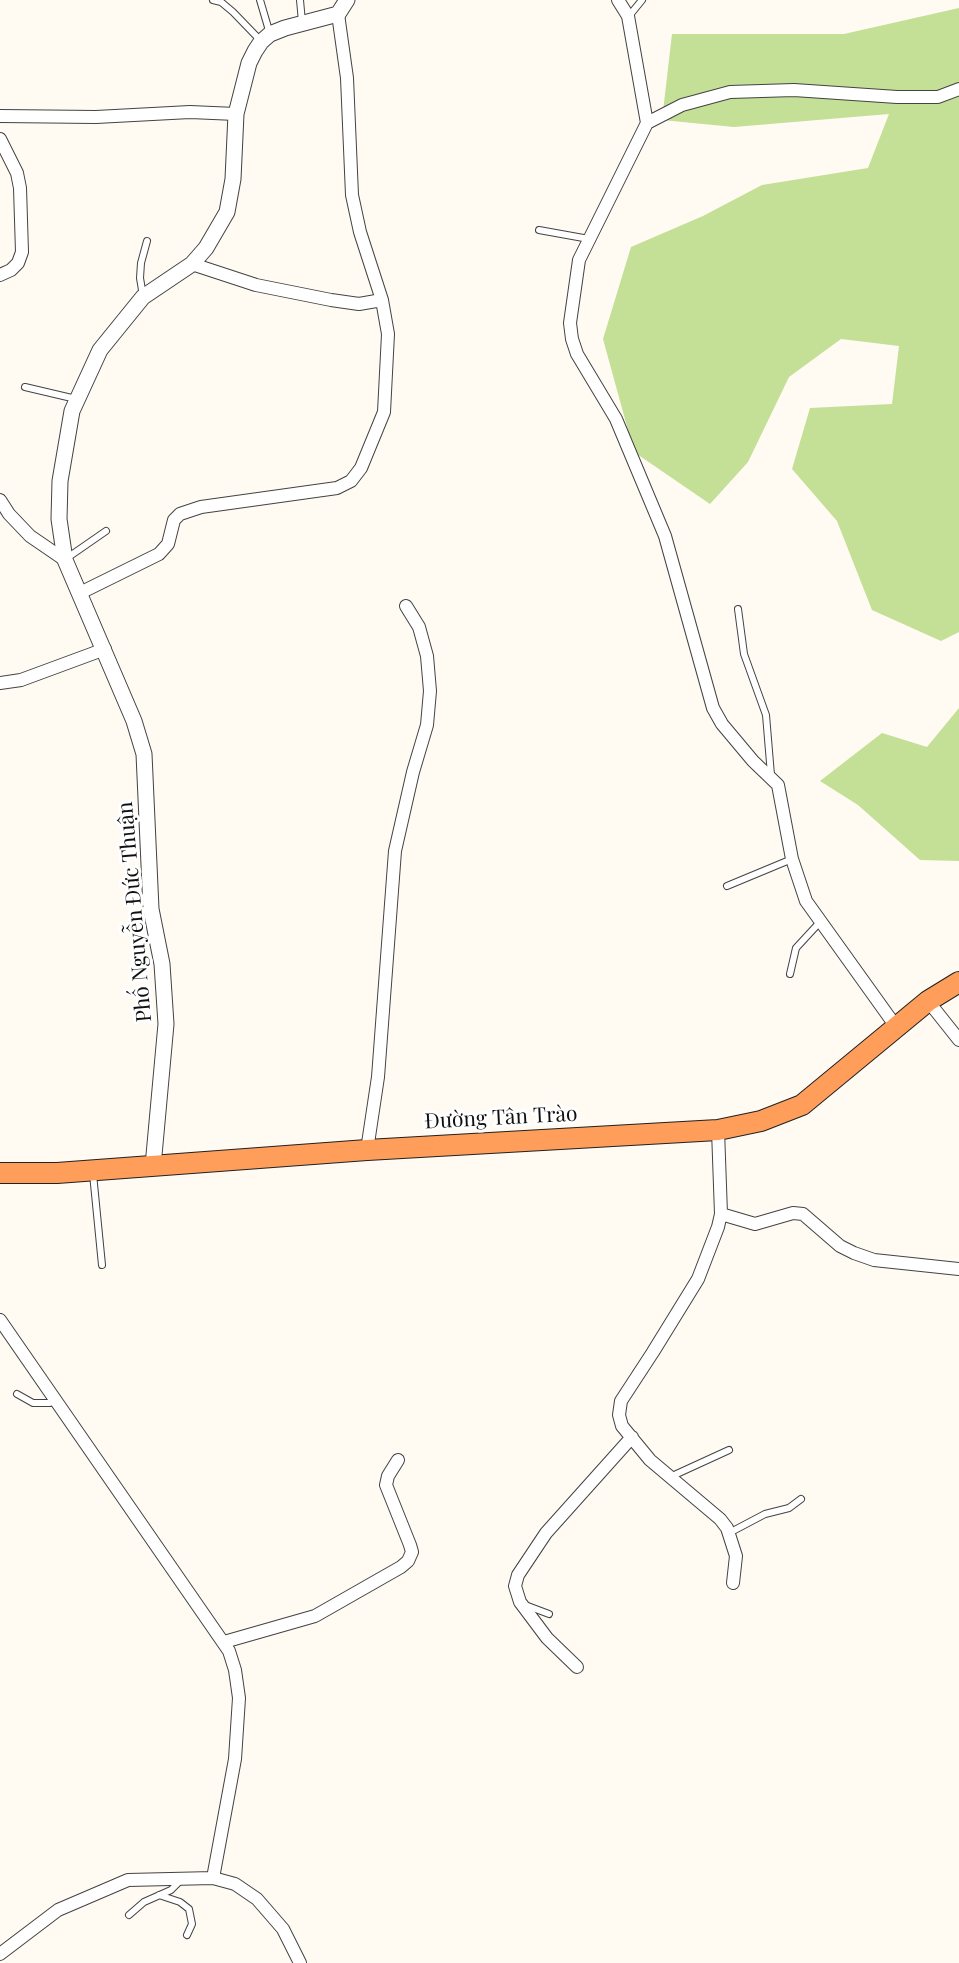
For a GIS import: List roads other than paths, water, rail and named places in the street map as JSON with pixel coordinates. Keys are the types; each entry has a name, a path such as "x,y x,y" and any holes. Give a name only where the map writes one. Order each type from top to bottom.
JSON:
{"highway":[{"name":"Đường Tân Trào","path":"0,1173 92,1171 367,1150 717,1130 761,1121 802,1105 927,1001 959,982"}],"street":[{"path":"80,593 159,554 168,544 174,520 180,514 201,507 337,488 351,481 361,468 384,411 388,334 382,300 360,232 352,195 347,78 338,14 347,0"},
{"path":"618,0 628,16 647,111 647,123 579,260 575,275 570,323 572,339 577,354 616,419 661,525 713,708 722,723 753,760 778,785 792,859 807,901 897,1028"},
{"path":"266,38 302,23 338,14"},
{"name":"Phố Nguyễn Đức Thuận","path":"153,1166 166,1024 162,964 151,909 144,754 134,721 65,560 59,519 60,481 72,411 100,350 143,297 192,264 206,248 227,212 232,179 236,114 249,63 266,38"},
{"path":"647,123 682,105 730,92 794,90 938,96 959,89"},
{"path":"0,116 96,117 190,112 236,114"},
{"path":"0,139 17,173 20,188 22,252 18,263 0,275"},
{"path":"192,264 256,285 332,300 359,304 382,300"},
{"path":"0,500 5,515 30,536 65,560"},
{"path":"367,1150 378,1077 395,851 427,726 430,692 427,656 419,627 406,606"},
{"path":"0,682 21,680 105,650"},
{"path":"927,1001 959,1040"},
{"path":"717,1130 721,1214 698,1279 621,1401 619,1415 622,1426 650,1460 720,1519 729,1533 736,1556 733,1582"},
{"path":"721,1214 755,1224 793,1213 804,1214 840,1246 854,1254 874,1260 959,1269"},
{"path":"0,1320 4,1335 55,1400 224,1642 235,1670 239,1698 235,1759 213,1878"},
{"path":"577,1667 547,1638 522,1604 515,1586 518,1575 546,1533 632,1437"},
{"path":"224,1642 315,1616 401,1568 408,1561 412,1552 410,1545 386,1485 388,1476 398,1460"},
{"path":"0,1954 45,1919 72,1903 128,1881 213,1878 235,1884 257,1899 283,1929 300,1963"}],"lane":[{"path":"213,0 220,2 266,38"},
{"path":"260,0 266,38"},
{"path":"300,0 302,23"},
{"path":"628,16 642,0"},
{"path":"539,230 589,239"},
{"path":"143,297 140,278 141,263 147,241"},
{"path":"25,387 76,399"},
{"path":"65,560 106,531"},
{"path":"738,609 744,654 766,715 771,776"},
{"path":"728,886 792,859"},
{"path":"790,974 796,948 820,922"},
{"path":"92,1171 102,1265"},
{"path":"17,1394 33,1403 50,1403 55,1400"},
{"path":"669,1477 729,1450"},
{"path":"729,1533 765,1514 789,1508 801,1499"},
{"path":"522,1604 549,1614"},
{"path":"129,1915 144,1902 171,1890 183,1878"},
{"path":"159,1895 180,1902 189,1909 192,1924 187,1935"}]}
